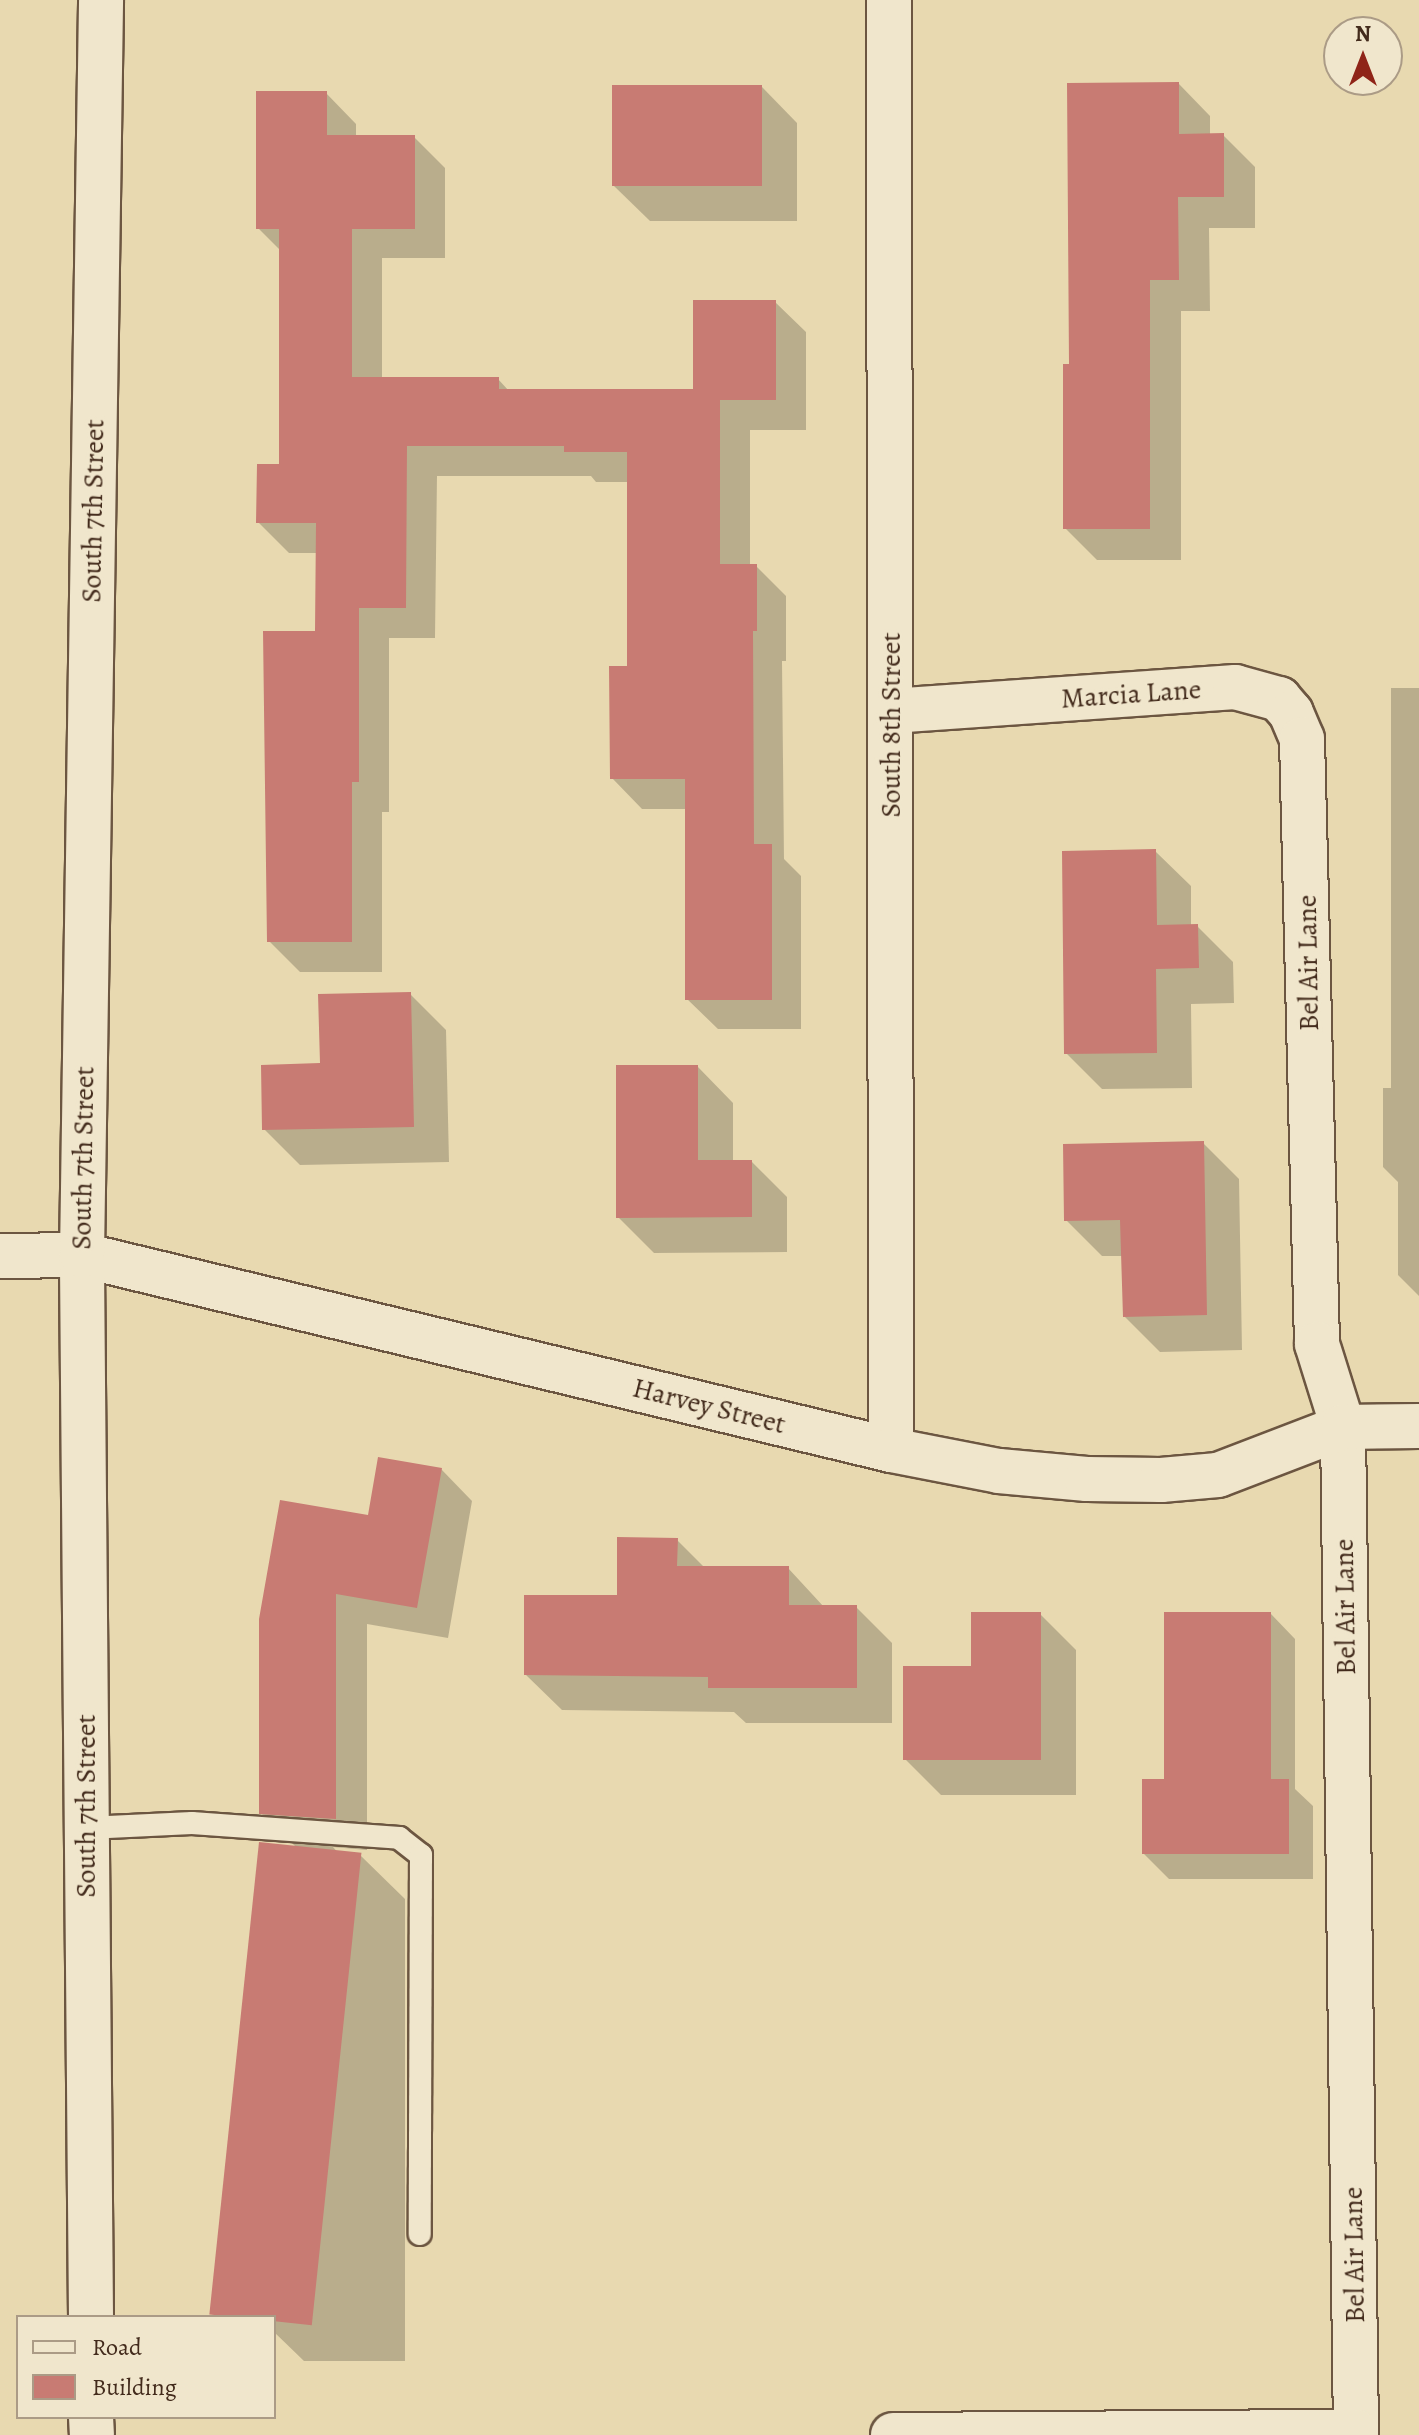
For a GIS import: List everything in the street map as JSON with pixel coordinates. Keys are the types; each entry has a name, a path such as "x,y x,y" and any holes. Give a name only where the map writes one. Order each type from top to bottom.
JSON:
{"street":[{"name":"South 7th Street","path":"91,2315 82,1255 101,0"},
{"name":"South 8th Street","path":"889,0 891,1450"},
{"name":"Marcia Lane","path":"891,711 1235,687 1279,699 1291,713 1302,739 1304,782"},
{"name":"Bel Air Lane","path":"1304,782 1317,1344 1343,1427 1356,2434"},
{"name":"Harvey Street","path":"0,1256 82,1255 891,1450 999,1471 1087,1479 1161,1480 1218,1475 1343,1427 1419,1426"},
{"path":"893,2435 1356,2434"}],"lane":[{"path":"87,1828 192,1823 399,1838 421,1855 420,2234"}],"building":[{"path":"1179,82 1179,134 1224,133 1224,197 1178,197 1179,280 1150,280 1150,529 1063,529 1063,364 1069,364 1067,83"},
{"path":"612,85 762,85 762,186 612,186"},
{"path":"256,91 327,91 327,135 415,135 415,229 352,229 352,377 499,377 499,389 693,389 693,300 776,300 776,400 720,400 720,564 757,564 757,631 753,631 754,844 772,844 772,1000 685,1000 685,779 610,779 609,666 627,666 627,452 564,452 564,446 407,446 406,608 359,608 359,782 352,782 352,942 267,942 263,631 315,631 316,523 256,523 257,464 279,464 279,229 256,229"},
{"path":"1156,849 1157,925 1198,924 1199,968 1156,969 1157,1053 1064,1054 1062,851"},
{"path":"411,992 414,1127 262,1130 261,1065 320,1063 318,994"},
{"path":"616,1065 698,1065 698,1160 752,1160 752,1217 616,1218"},
{"path":"1204,1141 1207,1315 1123,1317 1120,1220 1064,1221 1063,1144"},
{"path":"378,1457 442,1468 417,1608 336,1594 336,1819 259,1814 259,1619 280,1500 368,1515"},
{"path":"617,1537 678,1538 677,1566 789,1566 789,1605 857,1605 857,1688 708,1688 708,1677 524,1675 524,1595 617,1595"},
{"path":"971,1612 1041,1612 1041,1760 903,1760 903,1666 971,1666"},
{"path":"1164,1612 1271,1612 1271,1779 1289,1779 1289,1854 1142,1854 1142,1779 1164,1779"},
{"path":"259,1842 361,1853 312,2325 276,2321 276,2315 209,2314"}]}
